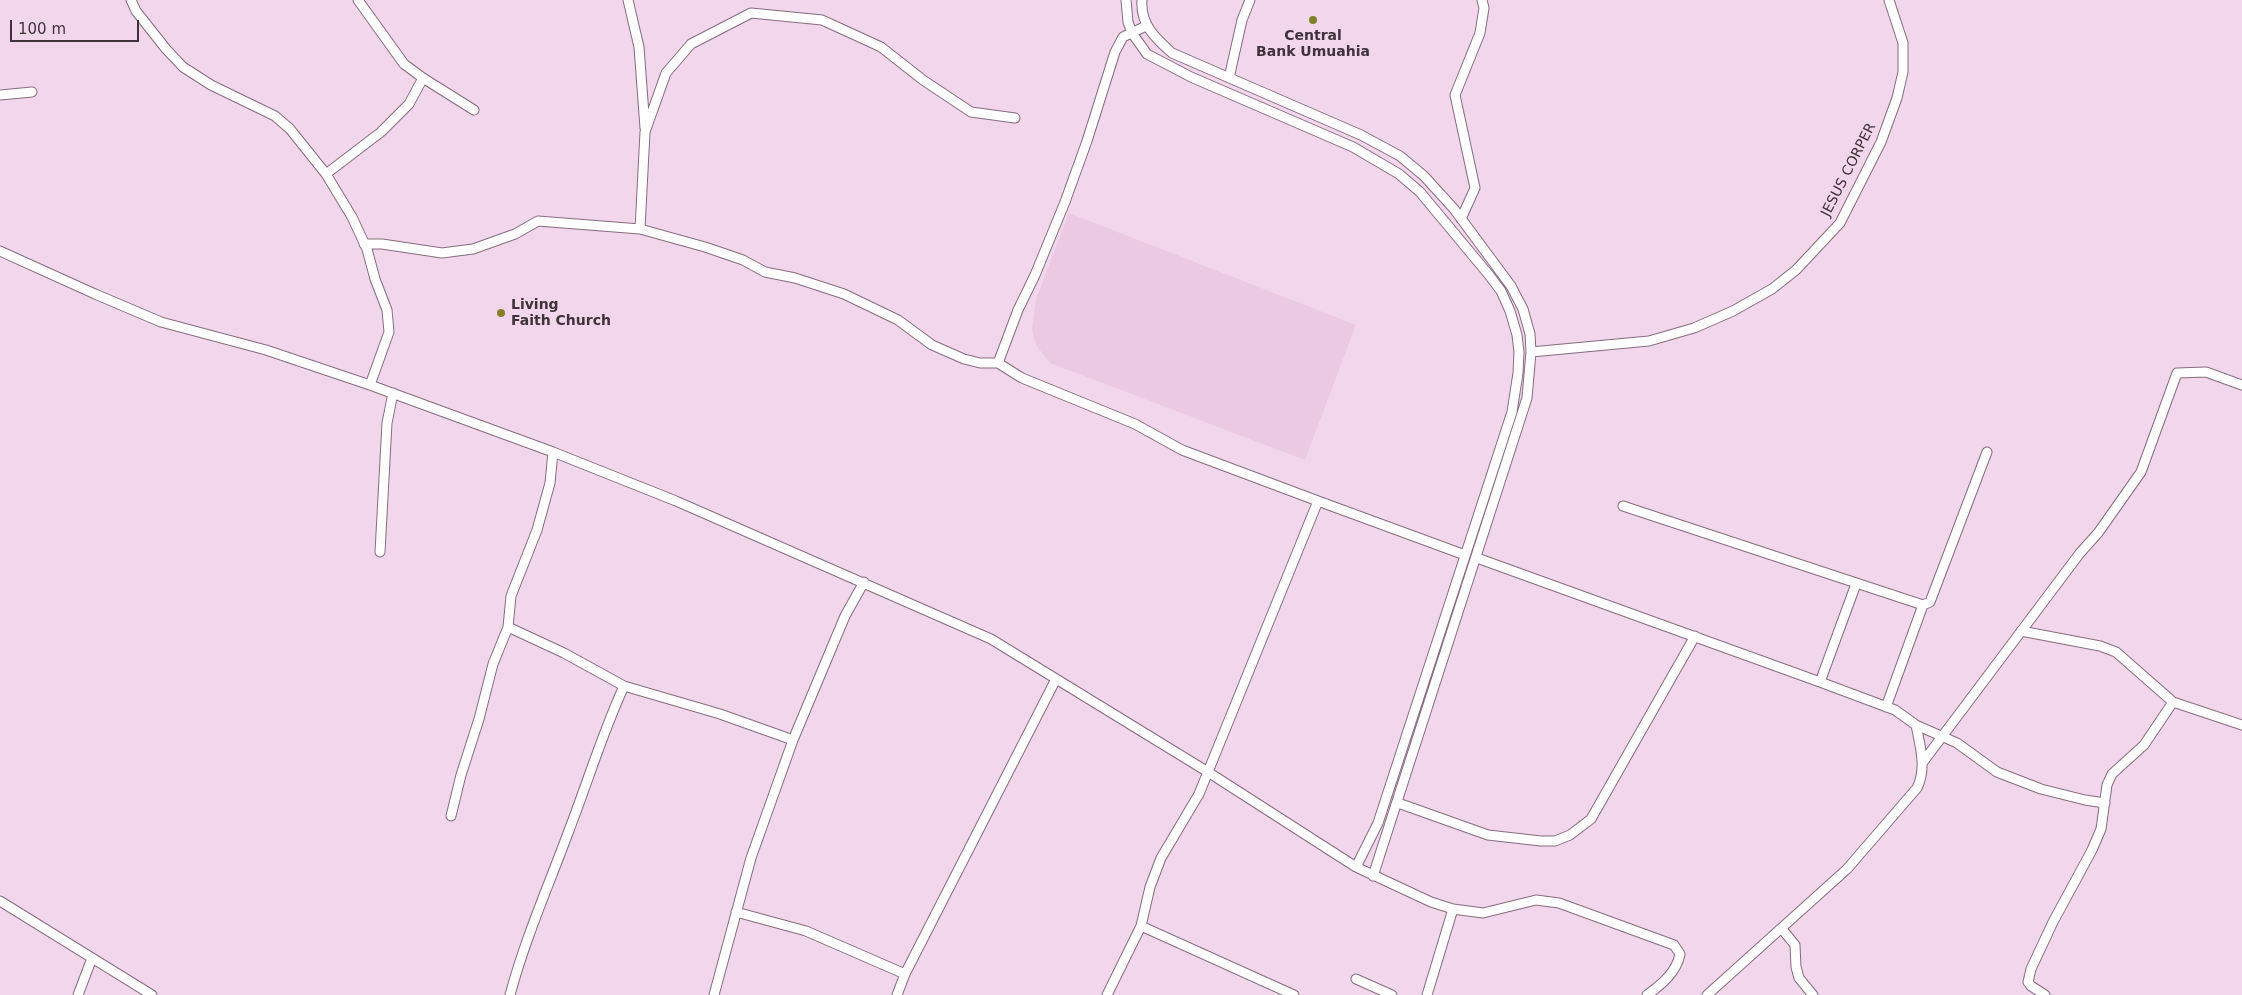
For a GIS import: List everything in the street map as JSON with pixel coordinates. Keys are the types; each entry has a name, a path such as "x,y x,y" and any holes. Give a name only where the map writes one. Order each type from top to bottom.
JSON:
{"street":[{"path":"131,0 136,11 183,67 211,85 275,116 290,129 326,174 352,217 364,244 387,310 389,332 370,385"},
{"path":"358,0 404,64 474,110"},
{"path":"628,0 639,47 645,132 640,229"},
{"path":"1126,0 1128,22 1132,33 1147,54 1163,64 1373,157 1399,174 1420,192 1443,218 1501,291 1510,311 1517,335 1519,352 1516,391 1512,412 1378,823 1356,867"},
{"path":"1142,0 1146,26 1154,37 1172,53 1361,135 1400,156 1424,176 1461,219 1511,286 1523,309 1530,334 1531,352 1527,398 1373,876"},
{"path":"1229,78 1242,20 1250,0"},
{"name":"JESUS CORPER","path":"1531,352 1649,341 1694,328 1741,307 1772,289 1796,270 1840,223 1881,142 1898,98 1903,72 1903,43 1889,0"},
{"path":"1461,219 1476,188 1455,95 1480,34 1485,3"},
{"path":"645,132 666,73 691,44 751,14 822,20 881,47 923,80 971,112 1015,118"},
{"path":"998,363 1018,310 1035,275 1065,202 1115,52 1123,37 1146,26"},
{"path":"326,174 381,132 409,104 423,78"},
{"path":"0,95 32,92"},
{"path":"364,244 382,244 442,253 473,249 515,234 538,221 640,229 705,247 743,260 765,272 795,278 844,294 898,320 932,345 964,359 980,363 998,363 1022,378 1135,424 1182,450 1466,556"},
{"path":"0,251 161,322 266,350 393,393 553,452 676,501 991,639 1208,772 1356,867 1431,902 1453,909 1483,913 1536,900 1559,903 1674,944 1680,954 1678,964 1660,986 1647,995"},
{"path":"1923,762 2080,552 2098,533 2141,472 2177,373 2206,372 2242,385"},
{"path":"380,552 387,422 393,393"},
{"path":"452,816 461,775 479,719 493,664 508,627 511,596 536,530 550,483 553,452"},
{"path":"1886,707 1923,606 1930,602 1987,452"},
{"path":"1495,464 1506,468"},
{"path":"1107,995 1141,926 1150,887 1161,858 1199,794 1318,501"},
{"path":"1623,506 1923,606"},
{"path":"1477,558 1895,710 1916,725 1957,743 1997,772 2041,789 2105,803"},
{"path":"714,995 751,858 793,740 845,616 864,582"},
{"path":"1820,682 1856,584"},
{"path":"508,627 590,666 624,686 720,714 793,740"},
{"path":"2020,631 2100,646 2116,652 2173,702 2242,724"},
{"path":"1398,803 1488,835 1555,841 1570,835 1591,819 1695,636"},
{"path":"897,995 905,974 1056,679"},
{"path":"510,995 523,948 563,846 610,716 624,686"},
{"path":"2045,995 2030,986 2028,982 2031,969 2052,922 2092,850 2101,829 2108,785 2112,774 2144,746 2173,702"},
{"path":"1414,712 1426,716"},
{"path":"1707,995 1847,869 1917,788 1923,762 1916,725"},
{"path":"0,901 152,995"},
{"path":"1427,995 1453,909"},
{"path":"736,912 806,931 905,974"},
{"path":"1141,926 1294,995"},
{"path":"1782,929 1795,945 1796,967 1799,978 1813,995"},
{"path":"78,995 92,958"},
{"path":"1356,979 1392,995"}],"shaded area":[{"path":"1069,213 1356,325 1305,460 1050,363 1036,345 1032,330 1036,299"}],"place":[{"name":"Central Bank Umuahia","path":"1313,20"},
{"name":"Living Faith Church","path":"501,313"}]}
